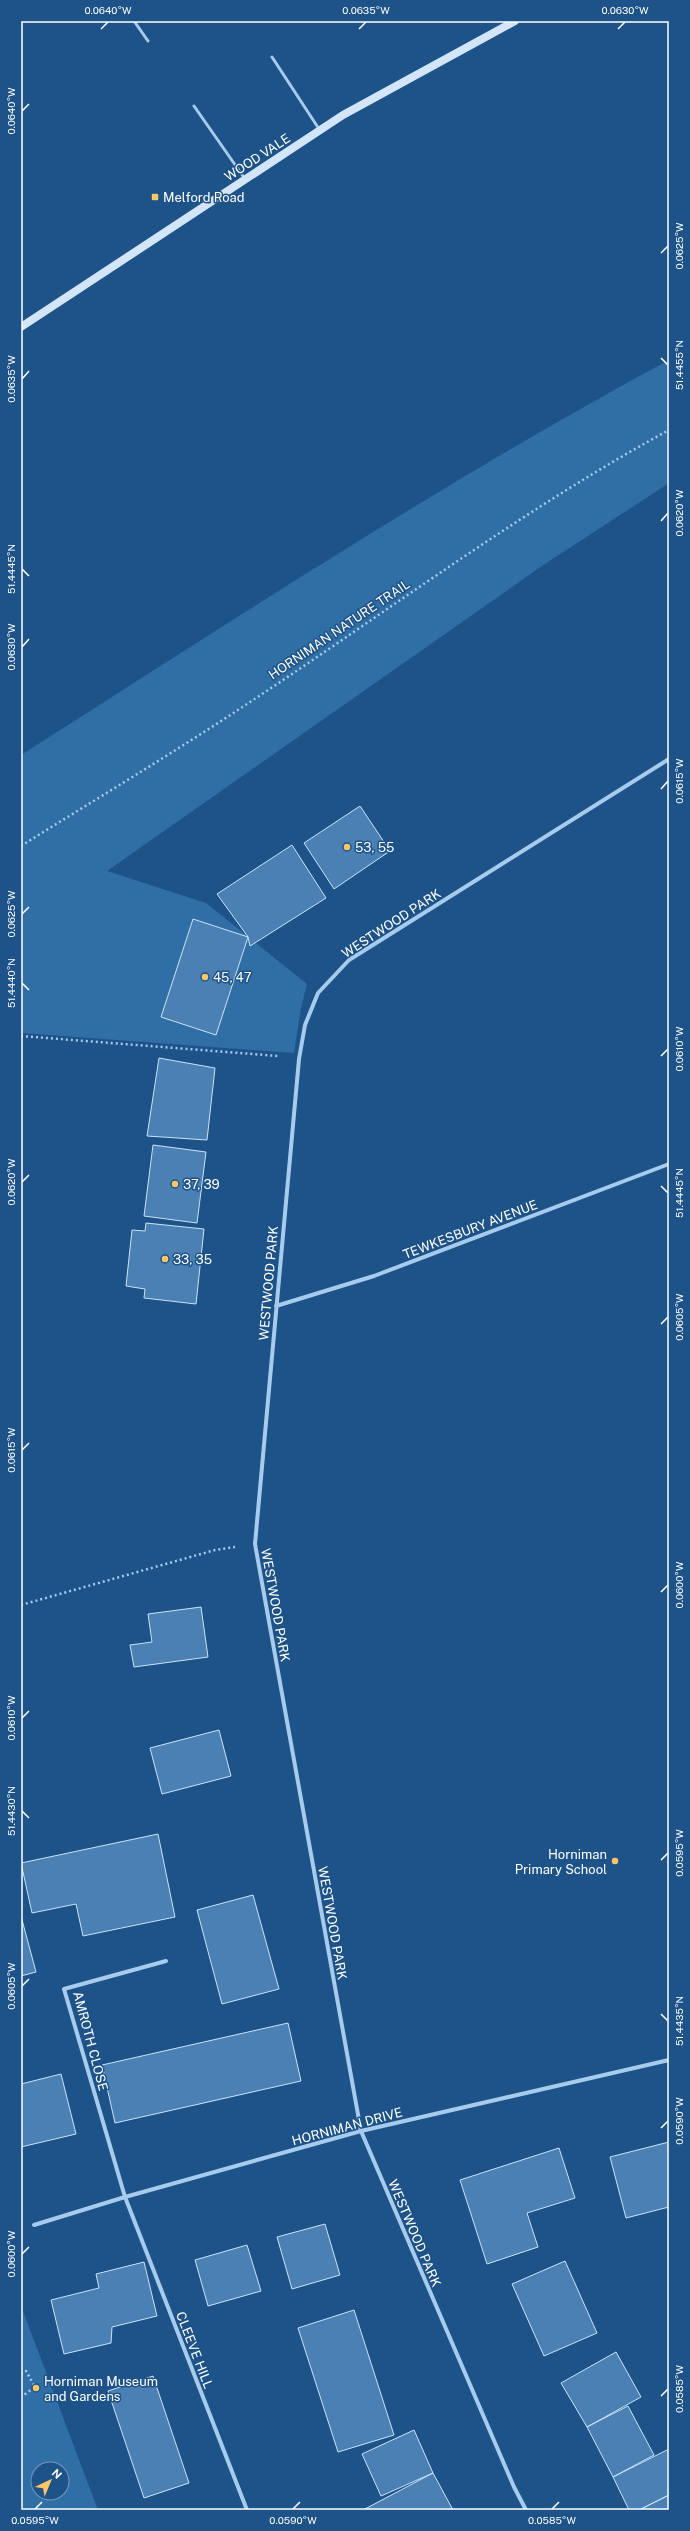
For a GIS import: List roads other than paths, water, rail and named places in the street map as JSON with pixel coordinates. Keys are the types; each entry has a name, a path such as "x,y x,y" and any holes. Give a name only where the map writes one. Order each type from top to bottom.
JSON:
{"street":[{"name":"WOOD VALE","path":"21,327 348,112 515,21"},
{"name":"WESTWOOD PARK","path":"526,2510 514,2487 361,2131 255,1544 299,1059 305,1025 318,992 349,960 669,759"},
{"name":"TEWKESBURY AVENUE","path":"276,1306 374,1276 669,1164"},
{"name":"AMROTH CLOSE","path":"125,2197 64,1990 166,1961"},
{"name":"HORNIMAN DRIVE","path":"34,2225 125,2197 361,2131 669,2060"},
{"name":"CLEEVE HILL","path":"125,2197 247,2510"}],"lane":[{"path":"134,21 148,41"},
{"path":"272,57 320,131"},
{"path":"194,106 245,179"}],"place":[{"name":"Melford Road","path":"155,197"},
{"name":"53, 55","path":"347,847"},
{"name":"45, 47","path":"205,977"},
{"name":"37, 39","path":"175,1184"},
{"name":"33, 35","path":"165,1259"},
{"name":"Horniman Primary School","path":"615,1861"},
{"name":"Horniman Museum and Gardens","path":"36,2388"}]}
